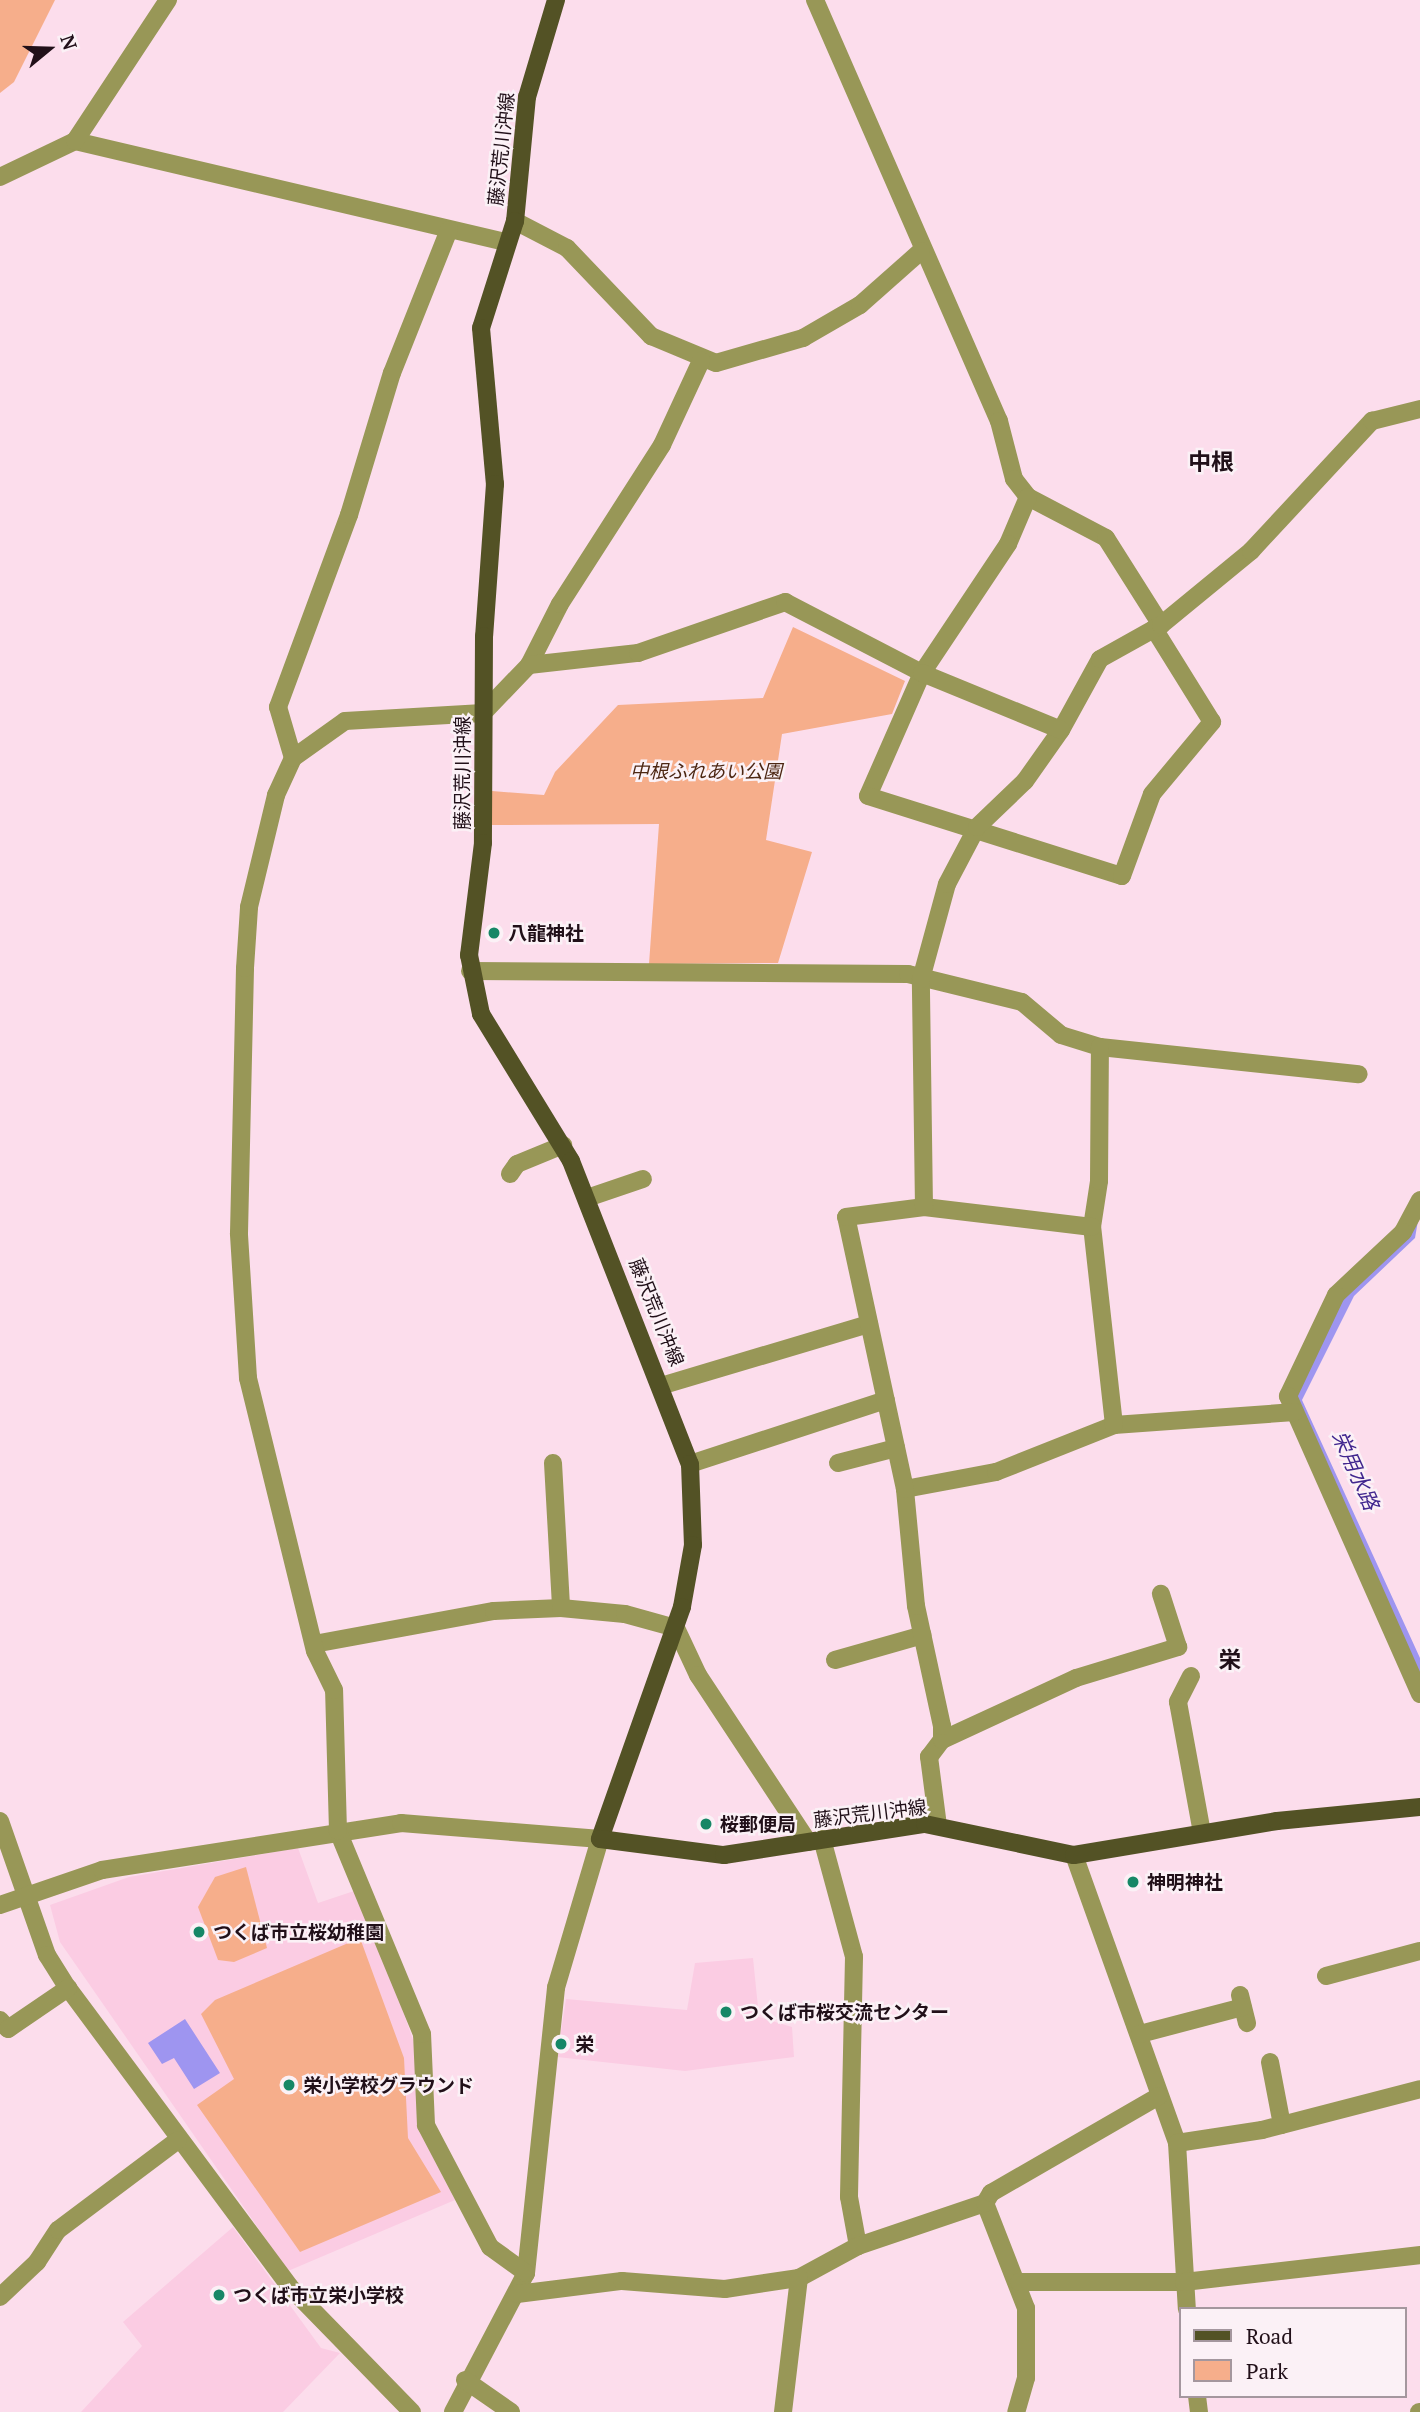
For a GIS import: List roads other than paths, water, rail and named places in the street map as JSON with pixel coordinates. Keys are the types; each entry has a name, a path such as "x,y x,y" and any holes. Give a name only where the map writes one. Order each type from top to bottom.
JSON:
{"main road":[{"name":"藤沢荒川沖線","path":"556,0 527,97 515,221 506,242 481,328 495,484 483,713 482,844 470,971 487,1027 563,1146 587,1198 664,1385 690,1464 693,1545 676,1628 600,1839 724,1855 938,1826 1074,1854 1202,1833 1420,1807"}],"street":[{"path":"0,177 75,141 168,0"},
{"path":"816,0 921,251 999,421 1014,479 1028,497 1106,538 1212,722 1152,794 1122,876 868,796 922,673 1009,544 1028,497"},
{"path":"75,141 506,242"},
{"path":"515,221 554,237 651,336 701,361 716,363 803,338 860,305 921,251"},
{"path":"293,758 278,707 349,515 392,373 449,230"},
{"path":"526,2273 490,2247 444,2168 426,2124 422,2034 338,1831 334,1690 314,1644 248,1378 239,1233 249,908 276,795 293,758 356,718 483,713 529,665 560,604 662,445 701,361"},
{"path":"924,1207 921,979 947,884 974,831 1025,781 1061,730 1100,659 1158,627 1292,512 1372,421 1420,409"},
{"path":"529,665 638,653 785,602 922,673 1061,730"},
{"path":"470,971 921,979 1022,1003 1060,1035 1100,1047 1359,1074"},
{"path":"1100,1047 1099,1181 1092,1227 1114,1425"},
{"path":"510,1174 517,1164 563,1146"},
{"path":"587,1198 643,1179"},
{"path":"1420,1200 1403,1232 1336,1295 1287,1396 1420,1695"},
{"path":"942,1740 923,1635 905,1489 846,1217 924,1207 1092,1227"},
{"path":"664,1385 869,1324"},
{"path":"690,1464 886,1400"},
{"path":"905,1489 996,1472 1114,1425 1295,1412"},
{"path":"838,1463 897,1448"},
{"path":"553,1463 561,1608"},
{"path":"938,1826 929,1757 942,1740 1076,1678 1178,1647 1161,1594"},
{"path":"314,1644 494,1611 561,1608 625,1614 676,1628 698,1675 815,1841 854,1957 849,2197 858,2246"},
{"path":"835,1660 923,1635"},
{"path":"1191,1676 1178,1702 1202,1833"},
{"path":"0,1821 47,1955 68,1988 178,2140 289,2286 412,2412"},
{"path":"0,1905 102,1870 338,1831 462,1824 600,1839 556,1988 526,2273 517,2294 465,2380 453,2412"},
{"path":"1074,1854 1177,2143 1187,2307"},
{"path":"1326,1976 1420,1951"},
{"path":"0,2020 8,2029 68,1988"},
{"path":"1140,2034 1243,2009"},
{"path":"1270,2062 1282,2125"},
{"path":"1177,2143 1282,2125 1420,2089"},
{"path":"517,2294 622,2281 725,2289 799,2278 858,2246 985,2203 991,2193 1159,2096"},
{"path":"0,2297 37,2262 58,2230 178,2140"},
{"path":"985,2203 1019,2282 1026,2308 1026,2378 1016,2412"},
{"path":"1019,2282 1184,2282 1420,2255"},
{"path":"783,2412 799,2278"},
{"path":"465,2380 511,2412"}],"place":[{"name":"八龍神社","path":"494,933"},
{"name":"桜郵便局","path":"706,1824"},
{"name":"神明神社","path":"1133,1882"},
{"name":"つくば市立桜幼稚園","path":"199,1932"},
{"name":"つくば市桜交流センター","path":"726,2012"},
{"name":"栄","path":"561,2044"},
{"name":"栄小学校グラウンド","path":"289,2085"},
{"name":"つくば市立栄小学校","path":"219,2295"}],"district":[{"name":"中根","path":"1211,462"},
{"name":"栄","path":"1230,1660"}],"park label":[{"name":"中根ふれあい公園","path":"706,771"}],"water label":[{"name":"栄用水路","path":"1356,1470"}]}
